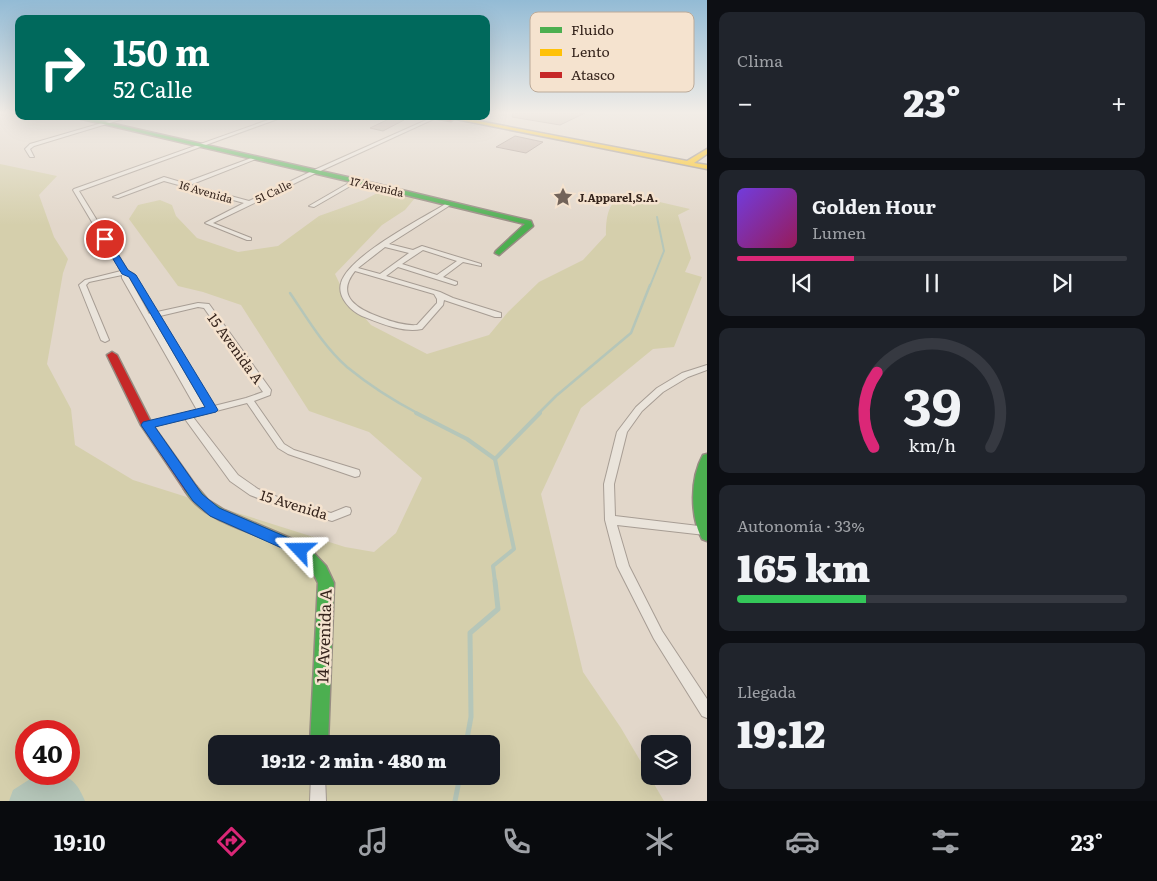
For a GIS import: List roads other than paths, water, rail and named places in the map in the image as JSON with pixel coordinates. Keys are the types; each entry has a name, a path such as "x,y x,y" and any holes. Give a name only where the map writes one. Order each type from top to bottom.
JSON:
{"street":[{"path":"28,150 32,156"},
{"path":"187,150 76,190 125,272 125,278 152,315 207,410"},
{"name":"17 Avenida","path":"224,150 528,223 529,226 499,253"},
{"name":"51 Calle","path":"249,239 208,223 361,150"},
{"path":"635,150 702,161"},
{"path":"645,150 702,161"},
{"path":"184,185 254,158"},
{"name":"16 Avenida","path":"116,197 162,179 249,203"},
{"path":"312,206 356,181"},
{"path":"437,293 441,299 440,303 426,322 414,328 366,314 354,308 346,299 343,287 346,278 365,258 449,204"},
{"path":"386,244 414,252"},
{"path":"382,276 422,248 479,265"},
{"path":"437,278 462,260"},
{"path":"397,265 455,283"},
{"path":"355,269 437,293 450,300 498,315"},
{"path":"105,340 82,285 87,280 125,272"},
{"name":"15 Avenida A","path":"152,315 198,305 206,306 267,390 267,393 248,400 281,446 291,452 355,473"},
{"name":"14 Avenida A","path":"112,355 147,425 197,498 214,512 300,550 320,569 326,583 319,735"},
{"path":"707,367 685,375 660,390 639,409 622,432 609,484 610,520 622,566 658,635 707,711"},
{"path":"147,425 248,400"},
{"name":"15 Avenida","path":"187,415 234,478 254,492 277,501 332,517 346,512"},
{"path":"610,520 706,533 702,514 702,490 707,458"},
{"path":"318,785 318,801"}],"waterway":[{"path":"650,286 664,251 657,217"},
{"path":"538,414 556,396 631,333 650,285"},
{"path":"290,293 323,341 347,367 400,404 419,414"},
{"path":"416,413 467,439 495,459"},
{"path":"495,459 540,413"},
{"path":"495,459 514,549 493,566 495,582"},
{"path":"468,735 471,717 470,633 498,609 495,581"},
{"path":"455,801 458,785"},
{"path":"24,801 45,786 59,788 70,801"}],"place":[{"name":"J.Apparel,S.A.","path":"563,197"}]}
